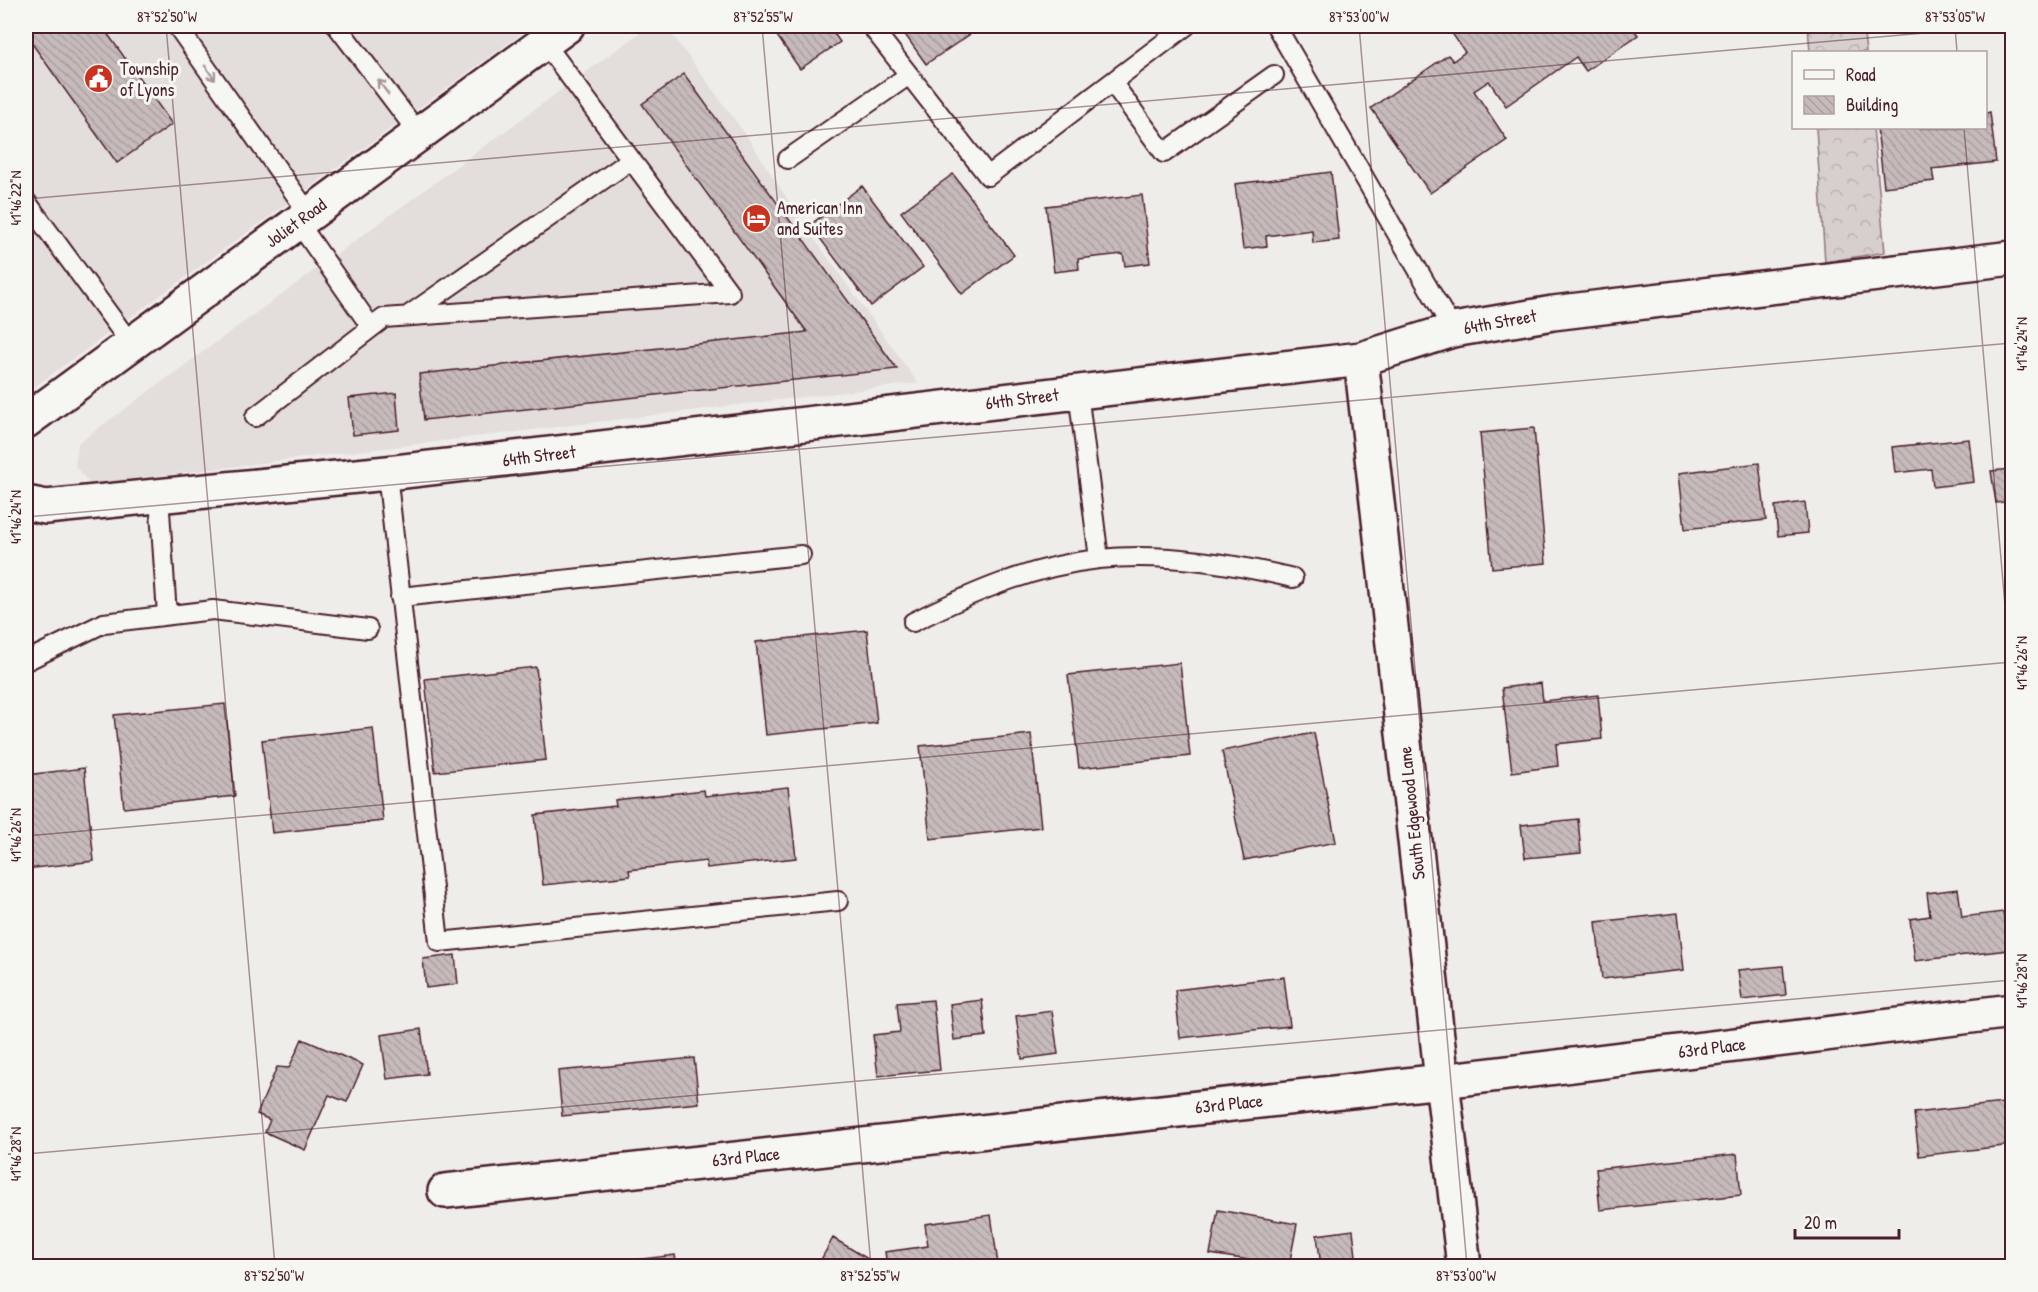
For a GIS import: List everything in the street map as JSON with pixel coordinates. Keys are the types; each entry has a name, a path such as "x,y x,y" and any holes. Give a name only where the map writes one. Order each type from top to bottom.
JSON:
{"street":[{"name":"Joliet Road","path":"26,421 555,34"},
{"name":"64th Street","path":"26,502 46,507 387,473 1361,359 1453,330 1553,313 2013,258"},
{"name":"South Edgewood Lane","path":"1361,359 1464,1266"},
{"name":"63rd Place","path":"445,1191 1442,1081 2013,1011"}],"lane":[{"path":"177,26 304,218 372,327"},
{"path":"337,26 418,134"},
{"path":"871,26 988,176 1186,26"},
{"path":"1276,26 1453,330"},
{"path":"255,417 384,318 730,293 632,160 555,34"},
{"path":"788,159 909,75"},
{"path":"1112,82 1164,153 1274,75"},
{"path":"408,316 632,160"},
{"path":"26,201 131,344"},
{"path":"1078,392 1099,559"},
{"path":"387,473 439,942 838,901"},
{"path":"159,496 168,615"},
{"path":"400,597 801,555"},
{"path":"913,622 959,599 1013,579 1062,565 1099,559 1134,557 1197,561 1253,568 1293,578"},
{"path":"26,661 104,623 213,610 368,629"}],"shaded area":[{"path":"26,26 532,26 26,393"},
{"path":"649,26 666,26 746,135 799,217 918,383 90,484 75,466 78,443"}],"green space":[{"path":"1808,26 1863,26 1866,51 1810,51"},
{"path":"1816,129 1873,129 1885,252 1825,262"}],"building":[{"name":"Township of Lyons","path":"26,26 102,26 172,124 117,163 26,35"},
{"path":"786,26 829,26 840,42 800,69 775,33"},
{"path":"899,26 982,26 926,64"},
{"path":"1447,26 1632,26 1638,35 1586,71 1576,57 1506,106 1489,81 1474,91 1507,140 1430,193 1371,108 1448,55 1453,61 1465,52"},
{"name":"American Inn and Suites","path":"684,74 897,369 424,420 419,374 807,332 642,104"},
{"path":"1990,112 1996,162 1932,169 1934,181 1884,187 1877,129 1987,129 1987,113"},
{"path":"1331,172 1339,240 1313,243 1312,230 1266,236 1267,246 1243,249 1235,184"},
{"path":"953,174 1014,255 962,294 901,212"},
{"path":"862,186 923,267 871,306 810,225"},
{"path":"1142,195 1150,263 1125,266 1123,254 1078,259 1079,269 1054,272 1046,206"},
{"path":"396,393 399,430 353,435 349,398"},
{"path":"1534,428 1546,563 1492,568 1480,433"},
{"path":"1969,439 1974,482 1933,487 1931,469 1895,473 1892,447"},
{"path":"1759,463 1766,520 1685,529 1679,473"},
{"path":"2012,469 2012,501 1996,503 1991,471"},
{"path":"1805,502 1808,533 1778,536 1775,506"},
{"path":"867,630 877,723 766,735 756,642"},
{"path":"1180,663 1190,756 1079,768 1068,675"},
{"path":"536,667 546,760 435,772 425,679"},
{"path":"1541,683 1543,701 1598,695 1602,739 1556,744 1558,766 1512,772 1502,688"},
{"path":"225,704 235,796 124,808 114,715"},
{"path":"373,728 383,821 272,833 262,740"},
{"path":"1314,733 1336,842 1244,860 1222,751"},
{"path":"1031,734 1041,827 930,839 920,746"},
{"path":"84,768 94,861 26,869 26,775"},
{"path":"788,787 796,858 707,868 706,861 629,870 630,876 543,885 535,815 616,806 615,800 704,790 705,796"},
{"path":"1578,819 1581,853 1525,858 1521,825"},
{"path":"1958,889 1962,917 2003,912 2008,950 1915,961 1910,919 1930,916 1927,893"},
{"path":"1678,913 1684,970 1602,979 1596,922"},
{"path":"455,955 458,984 426,988 423,959"},
{"path":"1783,966 1786,995 1742,1000 1738,970"},
{"path":"1284,977 1290,1026 1180,1038 1175,990"},
{"path":"933,1000 940,1070 878,1076 873,1035 900,1032 897,1003"},
{"path":"982,1000 986,1036 954,1040 950,1004"},
{"path":"1052,1011 1058,1054 1022,1059 1016,1016"},
{"path":"421,1029 427,1074 387,1079 381,1035"},
{"path":"302,1039 363,1065 347,1102 329,1095 305,1150 265,1132 270,1120 257,1114 277,1067 289,1068"},
{"path":"694,1058 699,1103 562,1116 558,1071"},
{"path":"2012,1102 2012,1145 1919,1156 1914,1113"},
{"path":"1737,1154 1741,1195 1600,1210 1596,1169"},
{"path":"1218,1210 1297,1224 1289,1266 1210,1254"},
{"path":"991,1215 998,1264 887,1266 885,1252 928,1246 925,1224"},
{"path":"1353,1230 1357,1265 1321,1266 1317,1235"},
{"path":"833,1238 868,1259 864,1266 818,1265"},
{"path":"675,1255 677,1266 585,1266"}],"place":[{"name":"Township of Lyons","path":"99,79"},
{"name":"American Inn and Suites","path":"756,218"}]}
